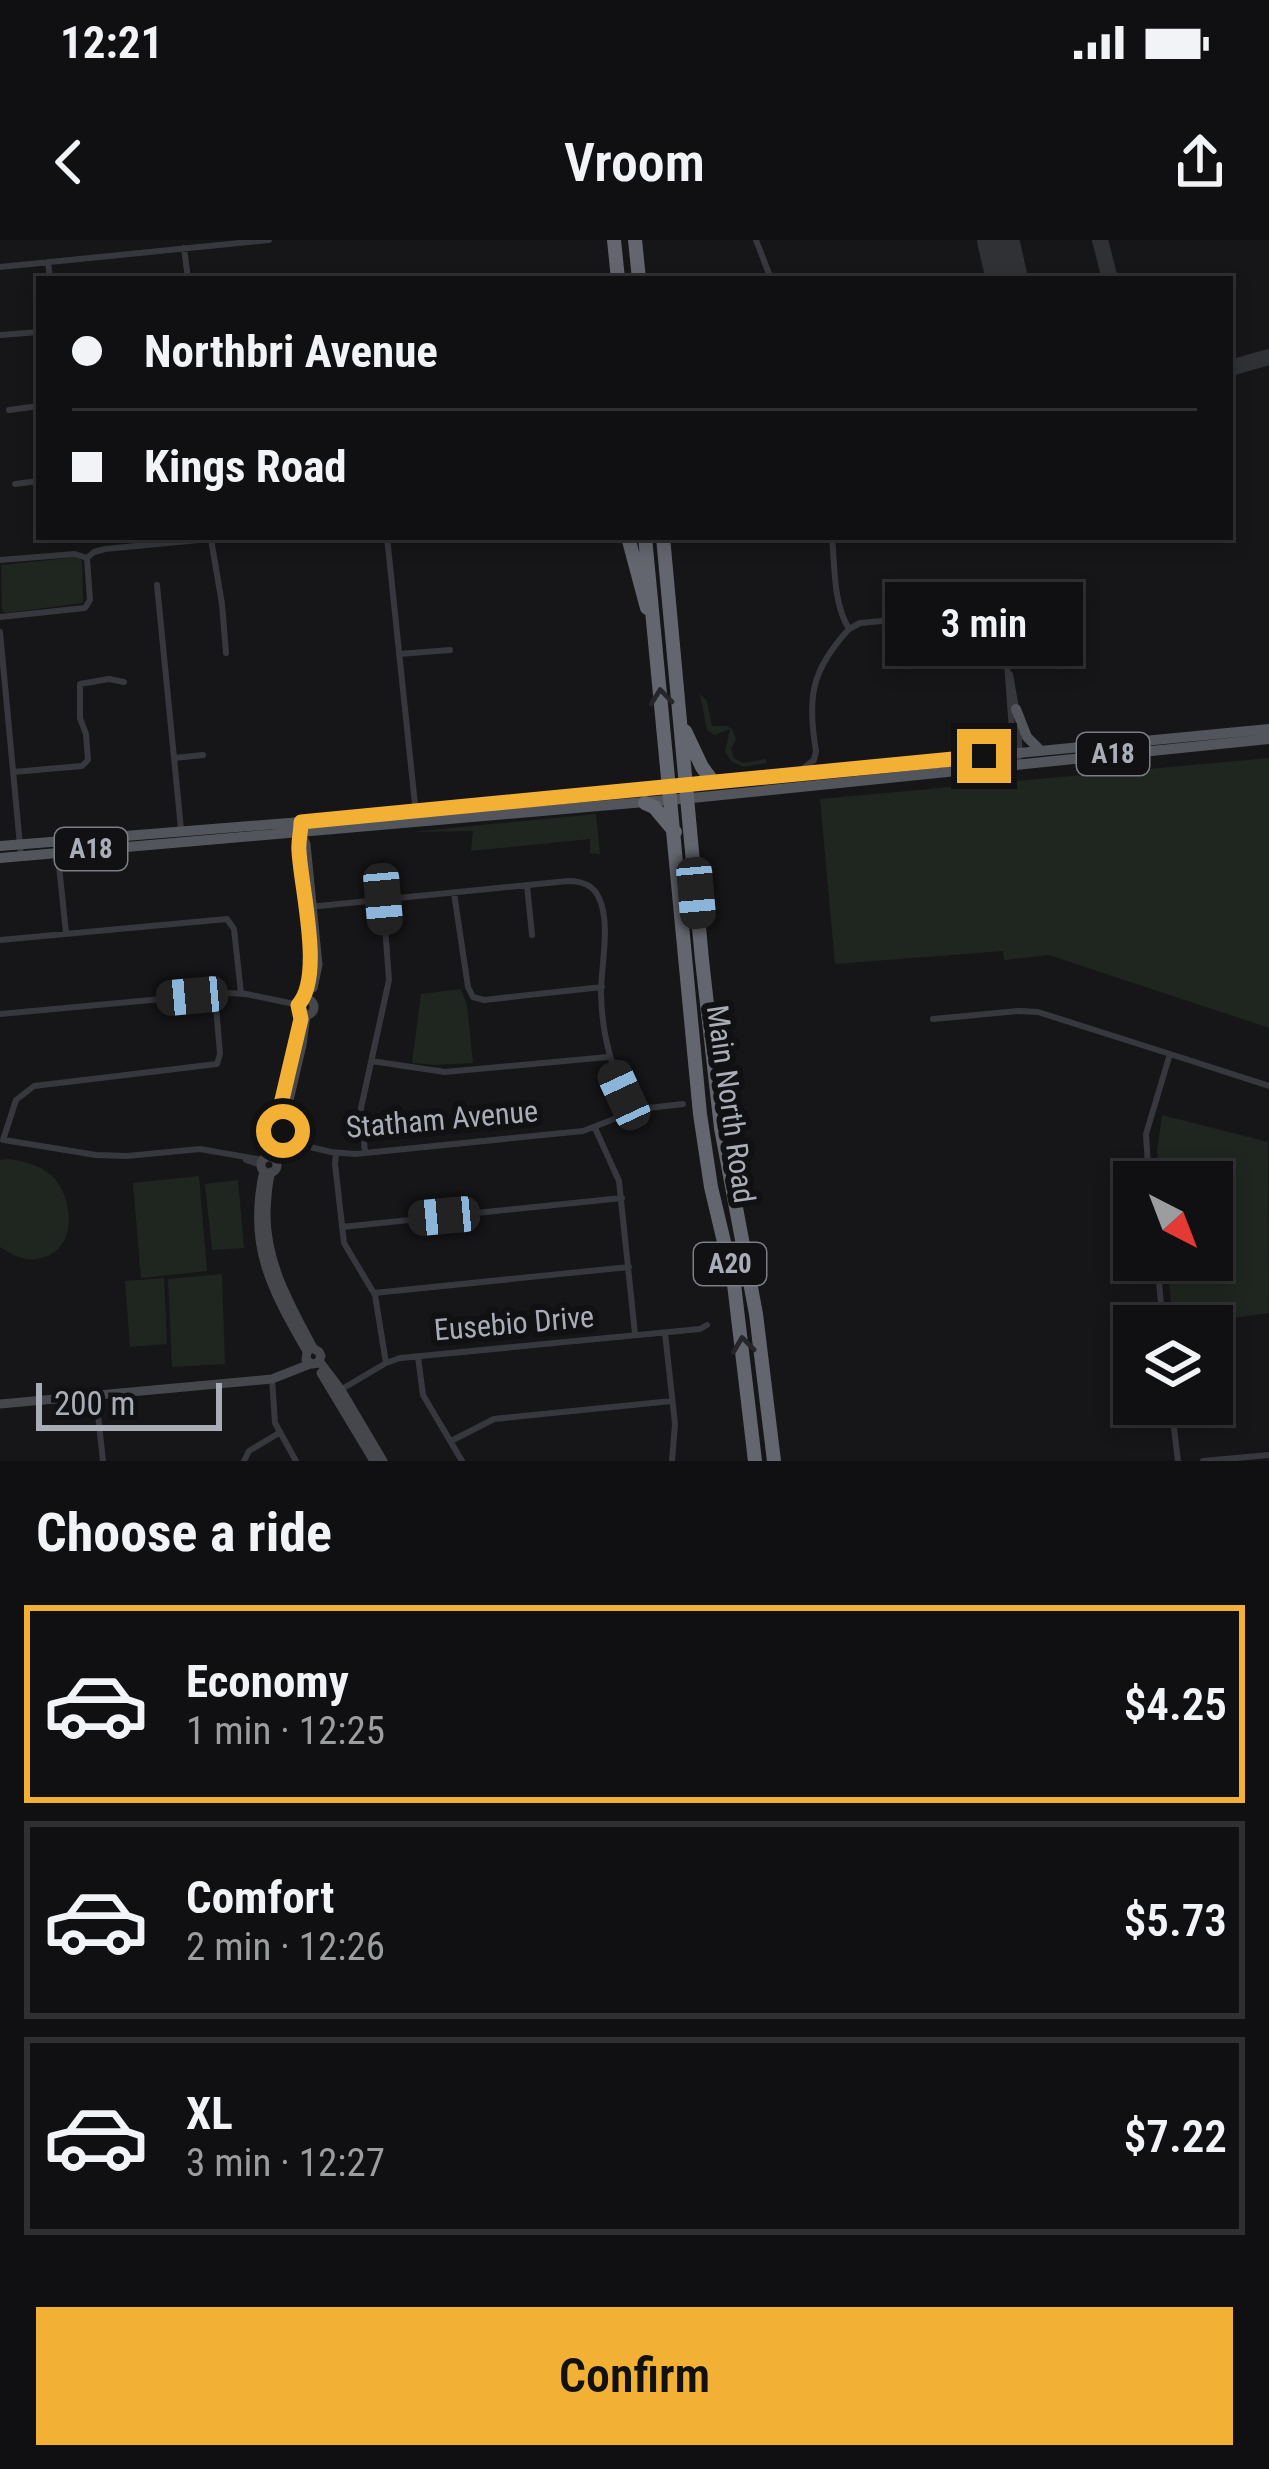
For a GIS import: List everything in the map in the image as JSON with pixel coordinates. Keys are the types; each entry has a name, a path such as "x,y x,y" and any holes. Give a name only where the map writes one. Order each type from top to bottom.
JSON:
{"highway":[{"path":"614,240 618,276"},
{"path":"635,240 639,276"},
{"path":"629,540 656,636"},
{"name":"Main North Road","path":"645,540 721,1128 757,1314 775,1457"},
{"name":"Main North Road","path":"663,540 681,721 675,832 700,1114 734,1284 755,1461"},
{"path":"681,721 713,782"},
{"path":"645,802 675,832"}],"main road":[{"path":"1016,709 1030,742 1041,751"},
{"name":"A18","path":"416,817 645,802 713,782 1018,757 1269,729"},
{"path":"973,758 1004,744 1012,735"},
{"name":"A18","path":"0,846 21,850 182,839 416,817 541,799 679,792 1018,757 1269,739"},
{"path":"541,799 543,806 567,810"},
{"name":"A18","path":"0,858 21,850"}],"street":[{"path":"0,267 266,240"},
{"path":"755,240 770,276"},
{"path":"184,248 188,276"},
{"path":"48,262 50,276"},
{"path":"1,335 36,332"},
{"path":"17,333 18,348"},
{"path":"9,410 36,406"},
{"path":"24,408 27,422"},
{"path":"15,484 35,478"},
{"path":"211,540 226,653"},
{"path":"387,540 416,817"},
{"path":"832,540 838,602 849,629"},
{"path":"87,558 99,550 154,541"},
{"path":"0,560 74,554 87,558"},
{"path":"0,617 85,608 90,600 87,558"},
{"path":"157,585 182,839"},
{"path":"794,775 814,760 811,693 849,629 860,623 993,612 1004,622 1018,757"},
{"path":"0,634 4,714 21,850"},
{"path":"399,654 450,650"},
{"path":"1009,670 1012,735 1018,757"},
{"path":"13,772 82,766 88,760 80,684 124,682"},
{"path":"174,758 203,755"},
{"path":"301,828 318,965 267,1164 266,1229 272,1264 309,1359 337,1392 378,1461"},
{"path":"59,866 66,933"},
{"path":"309,907 574,880 590,886 602,905 608,1057 632,1112"},
{"path":"527,885 532,935"},
{"path":"454,892 473,997 481,1000 602,987"},
{"path":"365,1153 361,1108 389,980 383,899"},
{"path":"0,940 227,919 235,928 241,993"},
{"path":"0,1014 241,993 304,1007"},
{"path":"215,994 217,1064 34,1086 16,1100 1,1139 96,1155 200,1148 267,1164"},
{"path":"933,1019 1038,1012 1269,1086"},
{"path":"1148,1161 1146,1134 1170,1054"},
{"path":"371,1060 445,1072 608,1057"},
{"name":"Statham Avenue","path":"277,1139 336,1153 365,1153 596,1128 632,1112 683,1104"},
{"path":"596,1128 617,1172 636,1336"},
{"path":"336,1153 344,1244 374,1293 386,1364"},
{"path":"341,1227 622,1198"},
{"path":"374,1293 628,1267"},
{"name":"Eusebio Drive","path":"337,1392 386,1364 418,1357 707,1325"},
{"path":"665,1333 675,1439 672,1461"},
{"path":"418,1357 423,1395 462,1461"},
{"path":"0,1404 272,1379 309,1359"},
{"path":"272,1379 275,1424 296,1461"},
{"path":"96,1396 103,1461"},
{"path":"451,1442 494,1419 672,1401"},
{"path":"1174,1425 1178,1461"},
{"path":"244,1461 249,1451 279,1432"},
{"path":"1202,1461 1269,1455"}],"shaded area":[{"path":"82,560 83,603 2,610 1,565"},
{"path":"700,694 707,701 712,726 732,729 734,758 743,763 766,759 766,763 744,767 732,762 725,752 730,729 714,735 707,730"},
{"path":"1269,758 1269,1028 1049,955 1004,960 1003,951 835,964 820,799"},
{"path":"596,814 600,854 590,853 590,839 471,851 473,831 411,832"},
{"path":"461,989 473,1063 412,1063 421,994"},
{"path":"1162,1115 1268,1142 1269,1313 1233,1318 1233,1305 1171,1305 1169,1281 1233,1281 1233,1161 1158,1161"},
{"path":"0,1160 46,1171 65,1197 66,1237 50,1255 26,1259 0,1247"},
{"path":"199,1176 207,1271 141,1278 133,1183"},
{"path":"238,1180 244,1248 212,1250 205,1184"},
{"path":"222,1274 225,1364 172,1367 168,1279"},
{"path":"164,1278 167,1344 130,1347 125,1281"}],"taxiway":[{"path":"1100,240 1109,276"},
{"path":"1233,367 1269,357"}],"runway":[{"path":"998,240 1006,276"}],"route":[{"path":"283,1131 280,1140 273,1138 310,962 298,844 301,822 984,756"}]}
